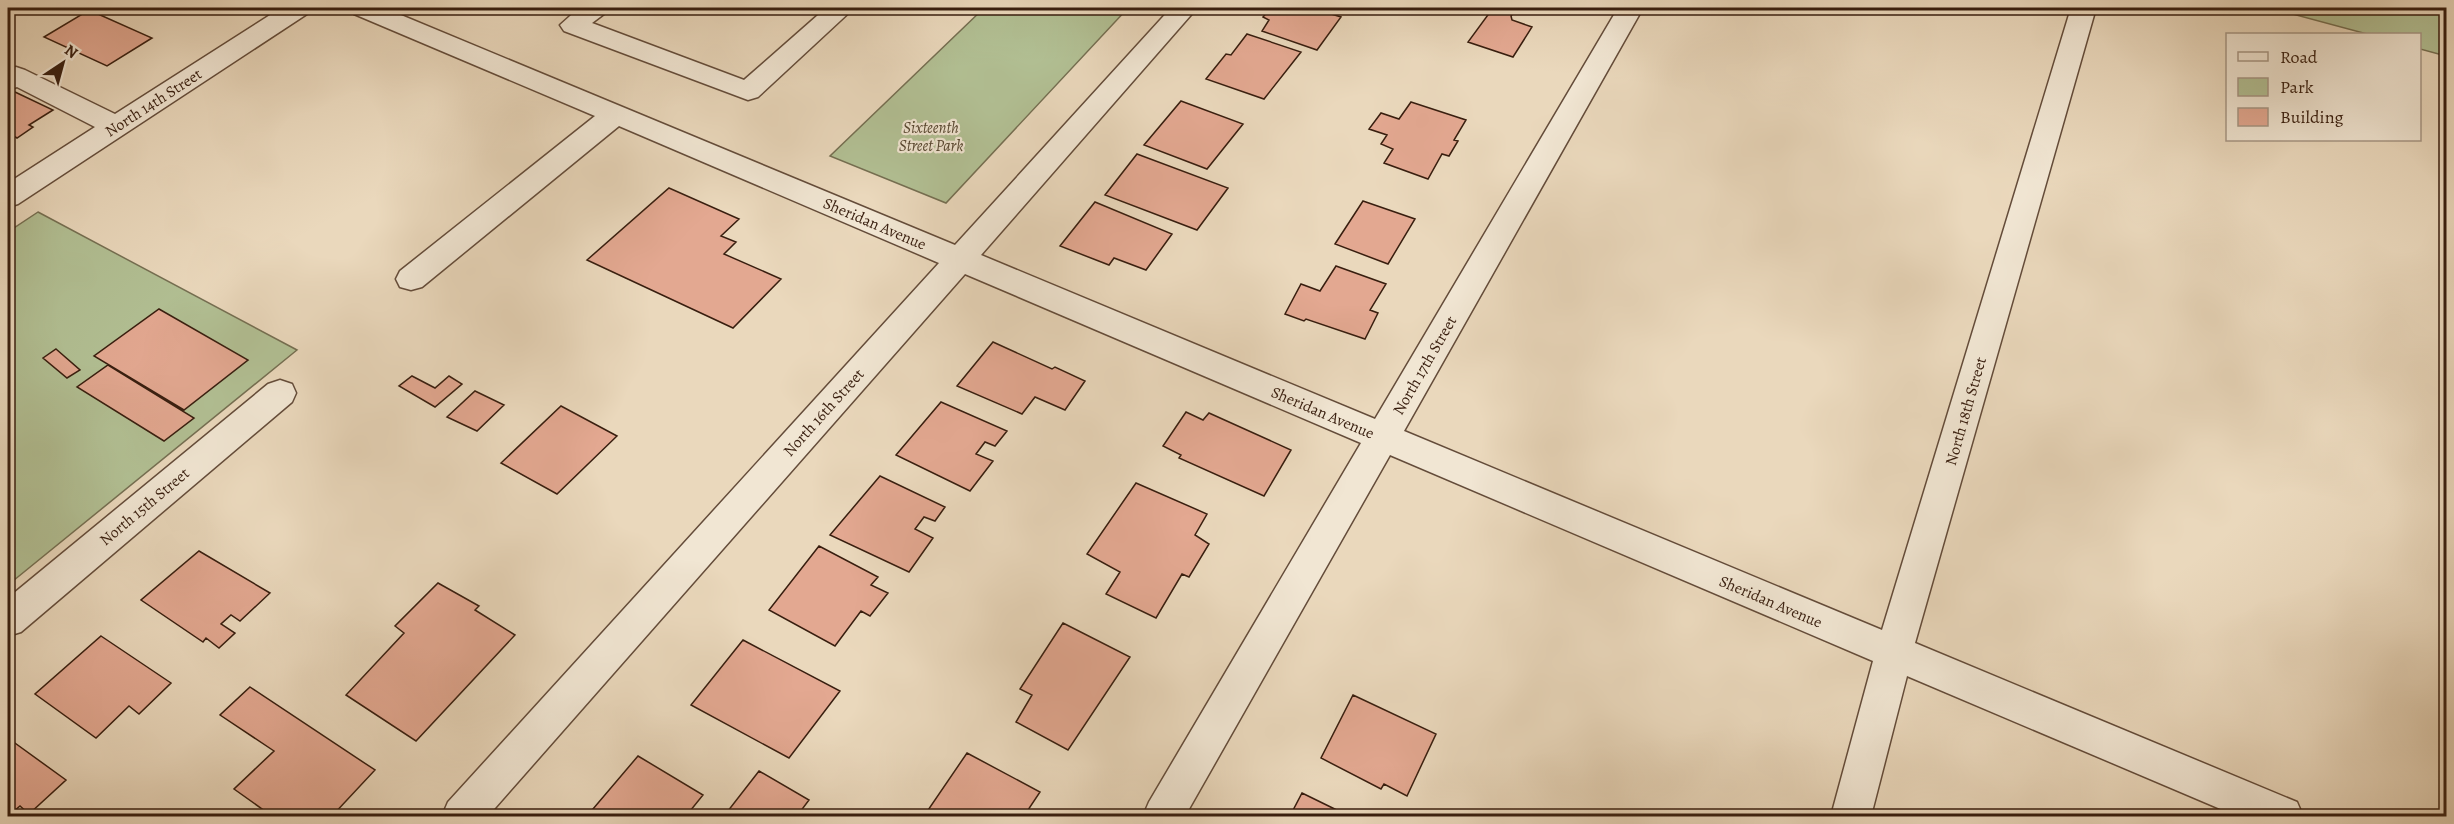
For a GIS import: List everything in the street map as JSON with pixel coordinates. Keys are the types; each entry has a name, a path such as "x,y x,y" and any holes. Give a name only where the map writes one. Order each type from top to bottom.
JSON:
{"street":[{"name":"North 14th Street","path":"13,188 116,126 298,8"},
{"name":"Sheridan Avenue","path":"363,8 2283,816"},
{"path":"596,8 573,25 748,92 841,8"},
{"name":"North 16th Street","path":"462,816 1185,8"},
{"name":"North 17th Street","path":"1163,816 1631,8"},
{"name":"North 18th Street","path":"1851,816 1894,653 2084,8"},
{"path":"8,81 16,75 116,126"},
{"path":"411,279 616,114"},
{"name":"North 15th Street","path":"8,620 280,393"}],"green space":[{"name":"Sixteenth Street Park","path":"984,8 1128,8 946,203 830,156"},
{"path":"2270,8 2446,8 2446,56 2421,49 2421,33 2363,33"},
{"path":"38,212 297,350 8,585 8,232"}],"building":[{"path":"1271,8 1312,8 1341,17 1317,50 1262,31 1269,20 1263,17"},
{"path":"1493,8 1515,11 1511,16 1512,20 1532,27 1513,57 1468,42"},
{"path":"89,10 152,38 107,66 44,37"},
{"path":"1247,34 1301,52 1264,99 1206,79 1226,54 1231,55"},
{"path":"15,92 53,110 29,125 33,127 17,138 12,135 8,138 8,96"},
{"path":"1181,101 1243,124 1207,169 1144,145"},
{"path":"1411,102 1466,120 1454,140 1458,141 1449,156 1442,154 1428,179 1384,163 1393,149 1381,144 1387,135 1369,129 1381,113 1399,119"},
{"path":"1137,154 1228,188 1197,230 1105,195"},
{"path":"669,188 739,219 721,236 736,242 724,254 781,279 733,328 587,260"},
{"path":"1363,201 1415,219 1388,264 1335,244"},
{"path":"1095,202 1172,234 1146,270 1114,258 1109,265 1060,246"},
{"path":"1336,266 1386,284 1370,310 1378,313 1365,339 1285,314 1301,284 1320,291"},
{"path":"159,309 248,360 184,410 94,356"},
{"path":"993,342 1052,369 1055,367 1085,381 1065,410 1035,397 1022,414 957,386"},
{"path":"56,349 80,370 67,378 43,358"},
{"path":"108,365 194,418 164,441 77,387"},
{"path":"412,376 435,388 449,376 462,384 435,407 399,386"},
{"path":"475,391 504,405 477,431 447,417"},
{"path":"941,402 1007,431 995,446 985,442 976,454 993,461 970,491 896,455"},
{"path":"561,406 617,436 557,494 501,463"},
{"path":"1186,412 1203,420 1209,413 1291,450 1264,496 1179,458 1181,455 1163,446"},
{"path":"880,476 945,507 935,521 924,517 915,529 933,538 909,572 830,535"},
{"path":"1136,483 1207,514 1195,535 1209,544 1189,577 1182,574 1156,618 1106,594 1120,572 1087,554"},
{"path":"819,546 878,577 871,585 888,593 870,616 861,611 835,646 769,610"},
{"path":"199,551 270,593 240,621 231,615 221,624 235,633 219,648 206,638 203,642 141,600"},
{"path":"438,583 479,606 475,610 515,635 416,741 346,695 404,633 395,626"},
{"path":"1063,623 1130,657 1068,750 1016,722 1032,695 1020,689"},
{"path":"101,636 171,683 139,714 129,706 96,738 35,694"},
{"path":"743,640 840,691 789,758 691,705"},
{"path":"250,687 375,770 332,816 272,816 234,789 274,751 220,715"},
{"path":"1353,695 1436,734 1407,796 1384,784 1381,789 1321,758"},
{"path":"8,738 66,780 29,814 20,806 8,816"},
{"path":"967,753 1040,792 1024,816 924,816"},
{"path":"638,756 703,795 686,816 587,816"},
{"path":"759,771 809,800 797,816 724,816"},
{"path":"1302,793 1349,816 1290,816"}]}
